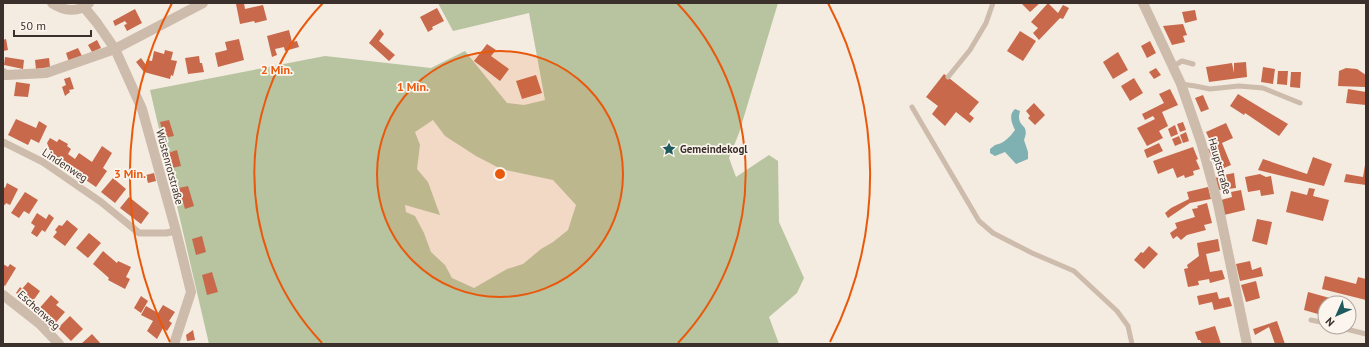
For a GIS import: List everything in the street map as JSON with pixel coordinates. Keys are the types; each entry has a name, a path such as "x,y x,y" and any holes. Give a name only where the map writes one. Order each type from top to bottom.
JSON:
{"street":[{"name":"Wüstenrotstraße","path":"52,3 57,7 67,10 78,9 87,5 115,50 142,109 176,231 191,292 174,344"},
{"path":"3,73 46,73 115,50 203,3"},
{"name":"Hauptstraße","path":"1143,3 1181,84 1201,142 1218,204 1247,344"},
{"name":"Lindenweg","path":"3,142 43,162 101,202 139,233 166,233 176,231"},
{"name":"Eschenweg","path":"3,295 40,324 59,344"}],"lane":[{"path":"948,77 970,50 986,23 994,3"},
{"path":"1172,66 1182,61 1193,64"},
{"path":"1181,84 1210,89 1240,86 1263,88 1300,103"},
{"path":"912,108 978,221 993,233 1074,271 1117,311 1128,326 1132,344"},
{"path":"1311,320 1317,322"}],"green space":[{"path":"438,3 778,3 739,133 729,158 736,177 769,155 778,161 779,222 804,278 797,293 769,317 779,344 209,344 150,90 325,56 431,68 465,51 507,103 524,105 545,100 529,13 453,31","holes":["433,120 445,136 476,156 501,169 553,180 576,205 568,230 523,264 507,269 474,288 452,278 445,265 431,252 424,233 415,216 406,212 405,205 440,215 428,182 417,169 420,145 415,132"]}],"water":[{"path":"1015,109 1020,111 1020,121 1026,130 1024,140 1028,152 1028,159 1016,164 1005,152 995,156 990,153 990,149 1006,140 1015,130 1011,116"}],"building":[{"path":"244,3 245,9 263,5 267,20 255,23 254,21 240,24 236,4"},
{"path":"1021,3 1040,3 1030,12"},
{"path":"1048,3 1058,13 1063,5 1069,8 1063,19 1060,18 1039,40 1033,33 1038,28 1031,22"},
{"path":"437,8 444,21 432,27 433,29 428,32 420,17"},
{"path":"135,9 142,23 127,31 124,25 127,24 125,21 115,26 113,21"},
{"path":"1195,10 1197,20 1185,23 1182,12"},
{"path":"1183,24 1187,35 1183,36 1185,42 1172,45 1163,26"},
{"path":"380,29 384,34 379,41 395,55 389,61 369,43"},
{"path":"289,30 292,42 297,41 299,47 285,51 284,47 275,49 277,55 272,57 267,36"},
{"path":"1020,31 1036,41 1023,61 1007,51"},
{"path":"6,39 8,50 3,51 3,40"},
{"path":"239,39 244,60 218,67 215,53 227,50 225,42"},
{"path":"97,40 101,48 92,52 88,45"},
{"path":"1150,41 1156,53 1147,58 1141,46"},
{"path":"487,44 496,50 491,56 509,69 500,81 474,61"},
{"path":"78,48 82,56 69,62 66,53"},
{"path":"165,50 173,52 171,60 177,61 173,76 171,75 170,79 144,72 136,62 141,58 146,65 147,60 152,61 154,51 164,54"},
{"path":"1118,52 1128,70 1113,79 1103,62"},
{"path":"199,56 204,72 188,74 185,58"},
{"path":"5,57 24,60 23,69 4,65"},
{"path":"49,58 50,67 36,69 35,60"},
{"path":"1246,62 1247,77 1209,82 1206,67 1232,63 1234,73 1234,63"},
{"path":"1263,67 1275,69 1273,84 1261,82"},
{"path":"1156,68 1161,75 1154,79 1149,72"},
{"path":"1346,68 1357,69 1366,75 1365,87 1338,86 1339,71"},
{"path":"1278,71 1288,71 1287,85 1277,84"},
{"path":"1291,72 1301,72 1300,88 1290,87"},
{"path":"944,74 979,102 969,114 974,118 970,123 956,112 945,126 932,114 938,106 926,97"},
{"path":"536,75 542,93 522,99 516,81"},
{"path":"70,77 74,89 69,90 70,92 65,96 62,87 66,85 64,79"},
{"path":"1134,78 1143,93 1130,101 1121,86"},
{"path":"16,82 30,84 28,97 14,96"},
{"path":"1170,89 1178,105 1162,112 1168,126 1159,131 1163,138 1147,146 1137,128 1155,119 1153,116 1145,120 1142,114 1164,103 1159,94"},
{"path":"1348,89 1366,92 1366,105 1346,103"},
{"path":"1238,94 1288,124 1279,136 1245,113 1244,115 1230,106"},
{"path":"1203,95 1209,109 1201,112 1195,98"},
{"path":"1034,103 1045,115 1035,125 1028,118 1030,116 1026,111"},
{"path":"16,119 36,128 39,121 47,126 39,143 31,139 28,145 8,135"},
{"path":"169,120 174,136 164,138 160,122"},
{"path":"1183,122 1186,130 1180,132 1177,124"},
{"path":"1226,123 1233,138 1222,143 1231,165 1217,171 1208,149 1213,147 1206,132"},
{"path":"1175,125 1178,134 1171,137 1168,129"},
{"path":"1186,132 1189,141 1183,143 1180,135"},
{"path":"1179,136 1182,143 1175,146 1172,139"},
{"path":"50,138 57,142 59,139 68,144 67,146 71,149 68,154 75,159 79,153 92,162 102,146 112,153 103,168 107,171 96,187 49,157 51,153 47,143"},
{"path":"1159,143 1163,151 1147,158 1144,150"},
{"path":"1193,147 1200,169 1193,171 1194,175 1185,178 1184,175 1177,178 1173,168 1158,174 1153,161"},
{"path":"177,150 181,166 172,168 168,153"},
{"path":"1313,157 1332,164 1324,186 1258,170 1263,159 1307,174"},
{"path":"1365,165 1366,185 1344,182 1346,174 1363,177"},
{"path":"154,173 156,181 148,183 146,175"},
{"path":"1234,173 1236,188 1218,190 1215,178 1225,177 1224,175"},
{"path":"1260,174 1266,177 1271,176 1274,194 1261,196 1260,190 1248,192 1245,177"},
{"path":"113,178 126,189 115,203 101,192"},
{"path":"7,183 18,189 10,205 6,203 5,205 3,204 3,187 5,188"},
{"path":"188,186 194,206 185,209 179,188"},
{"path":"1208,187 1211,199 1190,203 1168,218 1165,213 1171,208 1189,199 1187,192"},
{"path":"1309,188 1315,189 1313,196 1329,200 1323,221 1286,212 1291,191 1307,195"},
{"path":"1241,190 1245,210 1224,215 1221,200 1232,197 1231,192"},
{"path":"25,192 38,200 29,214 24,211 19,218 11,213"},
{"path":"129,197 149,213 141,224 120,208"},
{"path":"1207,203 1212,223 1204,225 1206,230 1187,235 1181,240 1177,236 1173,239 1170,233 1177,228 1175,223 1195,217 1192,209 1198,208 1197,206"},
{"path":"37,213 46,219 49,214 54,218 45,232 42,230 37,237 31,233 35,226 31,223"},
{"path":"1257,219 1272,222 1267,245 1252,241"},
{"path":"67,220 78,229 65,246 53,237 57,232 55,230 59,225 62,226"},
{"path":"89,233 101,243 88,258 76,248"},
{"path":"202,236 206,252 196,255 192,239"},
{"path":"1218,239 1220,251 1206,254 1210,272 1222,270 1225,279 1210,283 1209,279 1198,281 1199,285 1188,287 1184,269 1188,268 1187,265 1199,256 1197,243"},
{"path":"1149,246 1158,254 1144,269 1134,260"},
{"path":"103,251 117,263 118,261 131,267 126,277 130,279 125,289 108,280 109,278 93,264"},
{"path":"1250,261 1252,270 1261,267 1263,276 1240,281 1236,264"},
{"path":"3,264 8,267 10,264 16,268 5,286 3,285"},
{"path":"212,272 218,292 207,295 202,275"},
{"path":"1325,276 1356,284 1358,277 1366,279 1366,300 1357,298 1357,295 1346,295 1322,289"},
{"path":"1256,281 1260,298 1246,302 1241,285"},
{"path":"28,282 40,291 31,304 16,293 20,287 22,289"},
{"path":"1217,292 1219,299 1229,297 1232,306 1214,310 1212,302 1199,305 1197,296"},
{"path":"1308,292 1319,295 1317,295 1317,314 1304,310"},
{"path":"51,295 59,302 56,305 65,312 52,327 37,311"},
{"path":"141,296 148,301 141,313 134,308"},
{"path":"163,305 175,312 169,321 172,323 167,331 163,328 157,339 147,331 153,321 141,315 146,306 158,313"},
{"path":"70,316 83,329 71,341 58,328"},
{"path":"1277,321 1285,344 1275,344 1269,327 1255,335 1253,329"},
{"path":"1215,326 1221,344 1202,344 1200,340 1198,340 1195,332"},
{"path":"193,330 195,340 187,341 186,335"},
{"path":"92,334 101,344 81,344"}],"place":[{"name":"Gemeindekogl","path":"669,149"}]}
